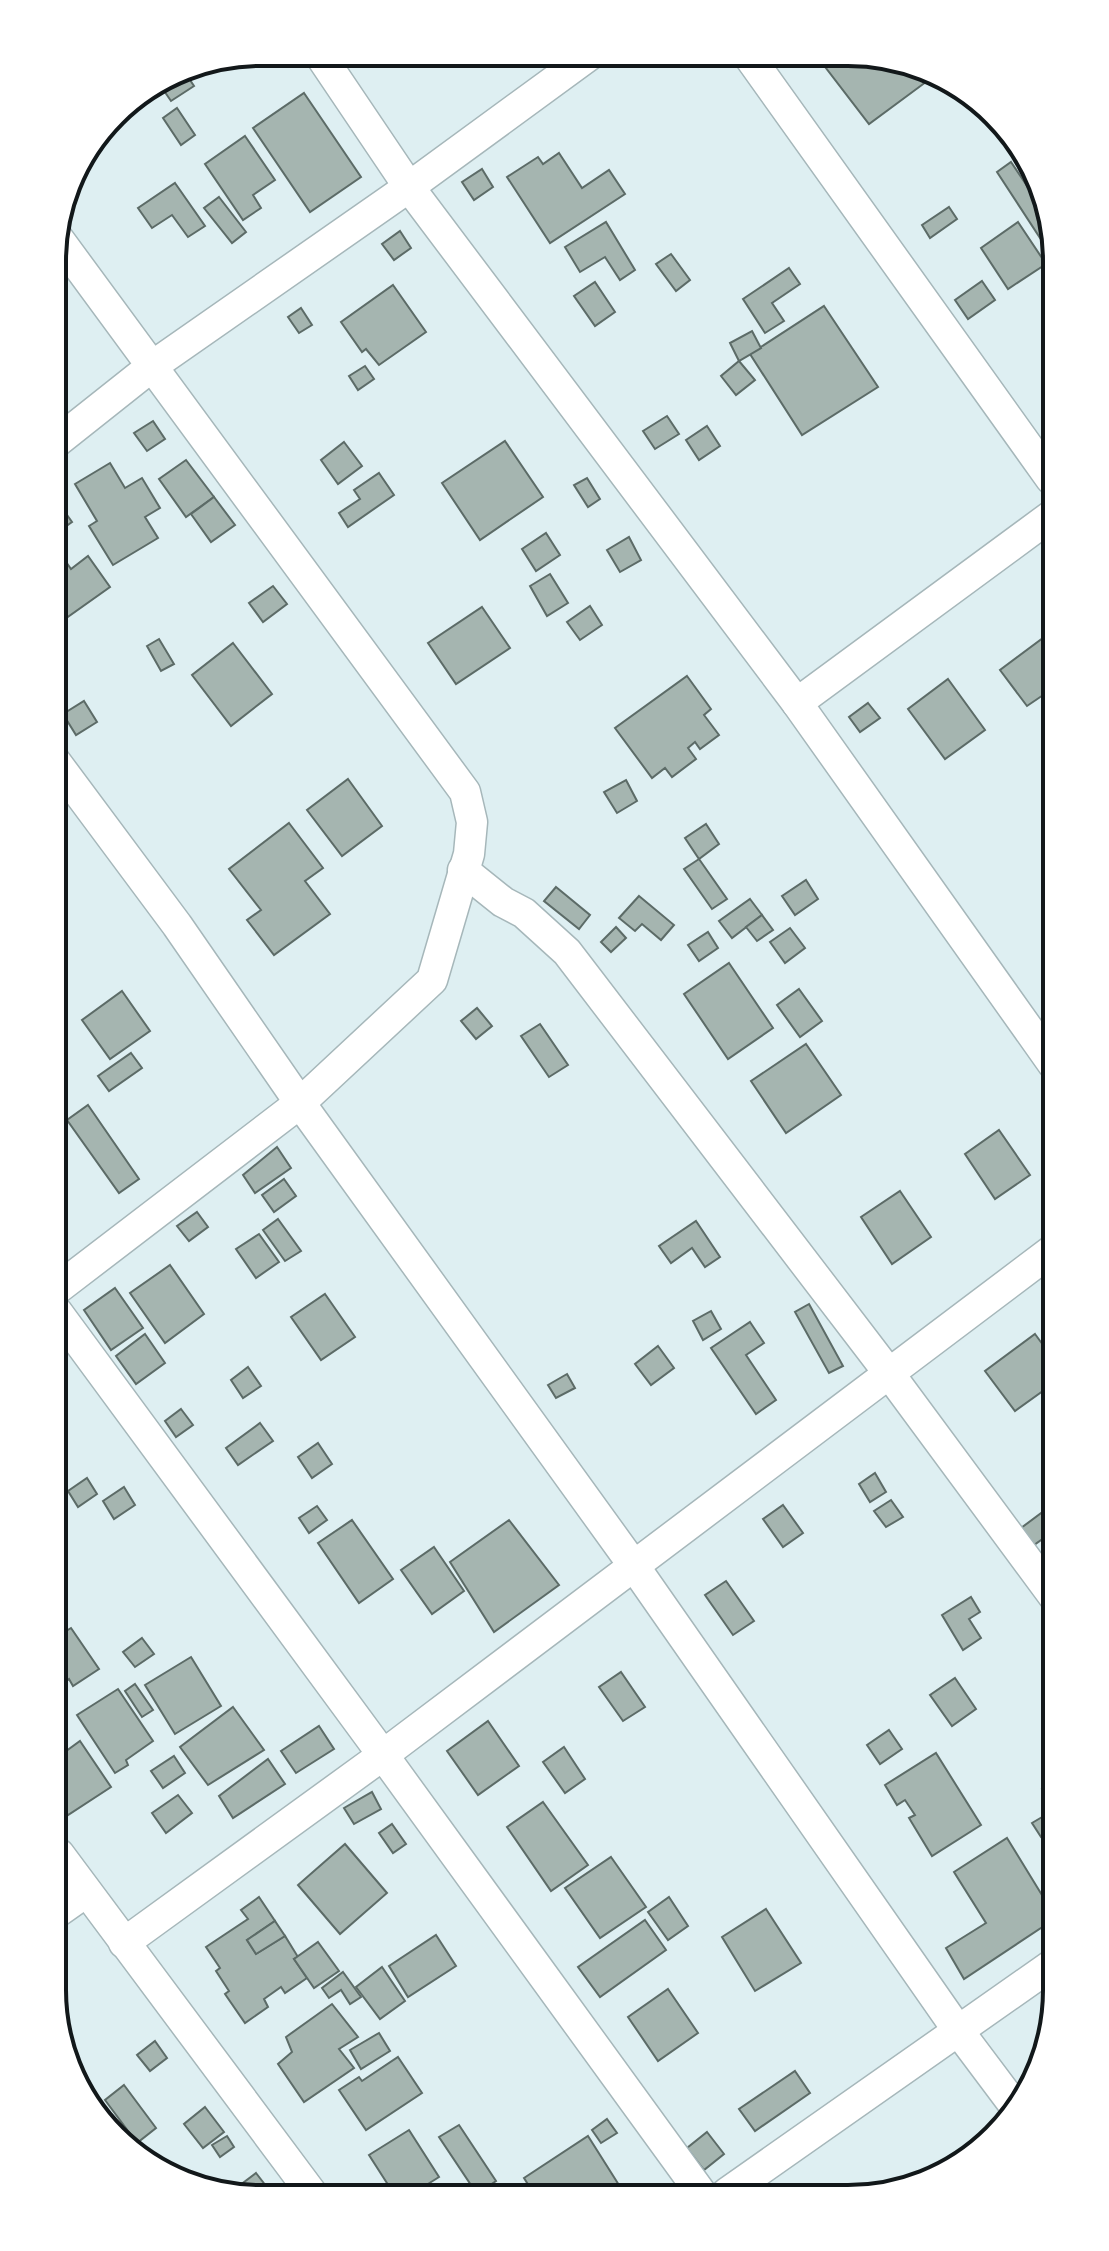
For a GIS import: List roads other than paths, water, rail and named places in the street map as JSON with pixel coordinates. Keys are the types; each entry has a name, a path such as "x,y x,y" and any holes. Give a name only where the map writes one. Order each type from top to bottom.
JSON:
{"street":[{"path":"327,66 409,187 797,703 1043,1050"},
{"path":"66,434 151,367 409,187 575,66"},
{"path":"756,66 1043,468"},
{"path":"66,250 465,792 472,822 472,837 432,980 300,1103 66,1282"},
{"path":"797,703 1043,522"},
{"path":"66,776 177,925 300,1103 634,1566 957,2029 1009,2099"},
{"path":"463,870 503,902 524,913 567,952 888,1372 1043,1582"},
{"path":"124,1943 383,1755 1043,1257"},
{"path":"66,1324 695,2185"},
{"path":"66,1864 306,2185"},
{"path":"66,1906 86,1892"},
{"path":"738,2185 1043,1971"}]}
